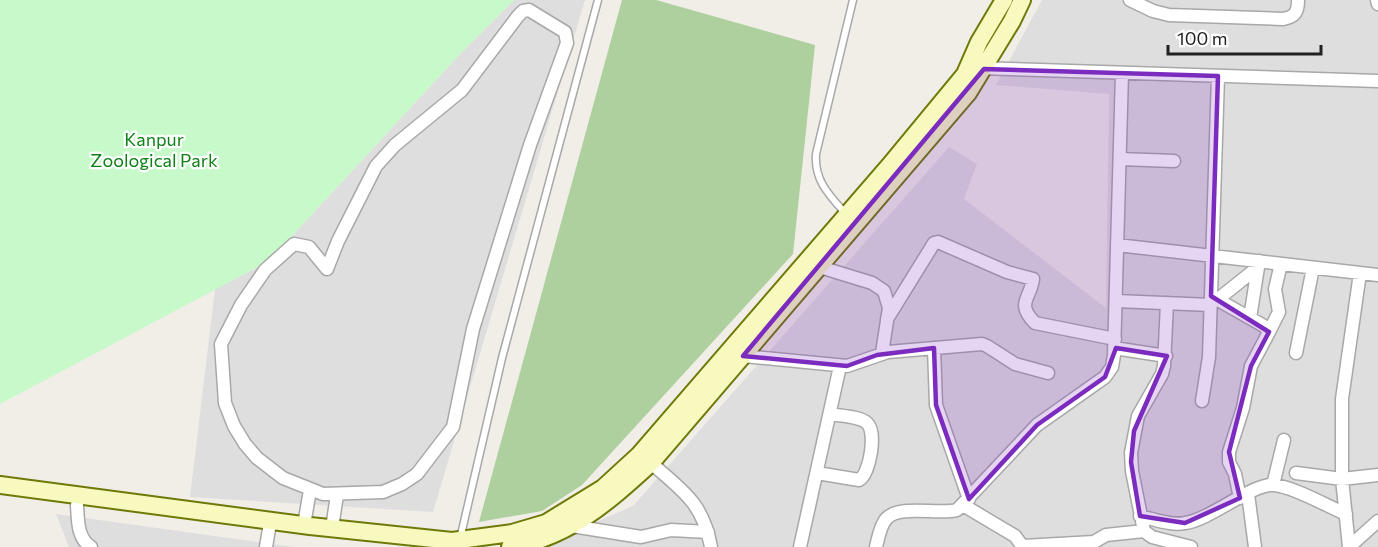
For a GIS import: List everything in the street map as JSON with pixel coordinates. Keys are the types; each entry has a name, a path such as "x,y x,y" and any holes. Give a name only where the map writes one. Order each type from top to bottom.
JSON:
{"main road":[{"path":"510,547 582,521 610,500 651,463 968,93 1004,0"},
{"path":"533,539 546,523 603,488 639,455 847,215 964,74 976,68 1012,21 1022,0"},
{"path":"0,485 333,521 452,541 512,533 533,539"},
{"path":"0,496 416,547"}],"street":[{"path":"1130,0 1153,11 1169,15 1283,19 1297,12 1298,0"},
{"path":"523,11 534,12 565,32 567,43 530,145 473,328 453,427 417,474 402,484 382,492 337,495 310,490 283,478 257,458 234,426 225,403 221,344 241,305 265,270 294,244 309,247 327,269 338,241 376,166 395,145 462,90 523,11"},
{"path":"976,68 1378,81"},
{"path":"876,547 883,524 892,514 909,511 950,512 957,510 1037,425 1105,377 1112,366 1115,344 1122,73"},
{"path":"1202,401 1209,357 1213,300 1212,256 1218,76"},
{"path":"1120,159 1174,160"},
{"path":"887,319 934,243 938,242 1008,272 1033,279 1025,299 1025,308 1028,316 1035,323 1166,356"},
{"path":"1117,245 1212,256 1258,265 1281,264 1378,275"},
{"path":"1255,547 1244,496 1229,462 1229,452 1243,408 1251,366 1279,312 1275,289 1281,264"},
{"path":"1213,300 1258,265"},
{"path":"1250,318 1258,265"},
{"path":"820,267 872,283 884,291 888,299 882,353"},
{"path":"1296,353 1313,268"},
{"path":"1349,547 1342,479 1342,399 1360,273"},
{"path":"1116,301 1167,303 1213,300 1250,318 1264,326 1269,332"},
{"path":"1167,303 1166,356 1162,374 1138,416 1131,462 1144,531 1152,537 1191,547"},
{"path":"743,356 840,366 854,365 882,353 982,344 1015,364 1048,373"},
{"path":"934,348 936,405 966,502 1015,536 1023,546 1097,544 1106,535 1144,531"},
{"path":"800,547 840,366"},
{"path":"817,473 859,480 867,471 872,439 870,427 862,420 830,414"},
{"path":"1273,485 1284,440"},
{"path":"651,463 694,502 708,532 711,547"},
{"path":"1296,473 1342,479 1378,475"},
{"path":"1140,516 1176,524 1185,523 1201,518 1260,488 1273,485 1346,514"},
{"path":"306,518 310,490"},
{"path":"333,521 337,495"},
{"path":"77,505 81,535 85,543 91,547"},
{"path":"1349,547 1378,521"},
{"path":"572,525 641,537 671,530 708,532"},
{"path":"266,547 269,529"}],"lane":[{"path":"460,540 502,358 598,0"},
{"path":"847,215 825,191 815,167 816,154 853,0"}],"highlighted area":[{"path":"984,69 1218,76 1211,296 1269,332 1251,366 1229,452 1240,498 1185,523 1140,516 1131,462 1134,431 1167,356 1116,348 1105,377 1037,425 969,499 936,405 934,348 877,355 847,366 743,356"}],"shaded area":[{"path":"514,0 585,0 433,512 190,497 215,289 269,261 461,53"},
{"path":"1042,0 1378,0 1378,547 538,547 633,506 949,147 977,164 964,199 1106,308 1109,94 996,85"},
{"path":"56,514 294,547 69,547"}],"green space":[{"name":"Kanpur Zoological Park","path":"0,0 514,0 461,53 269,261 0,404"},
{"path":"622,0 656,0 815,45 793,254 582,485 542,511 479,522"}]}
